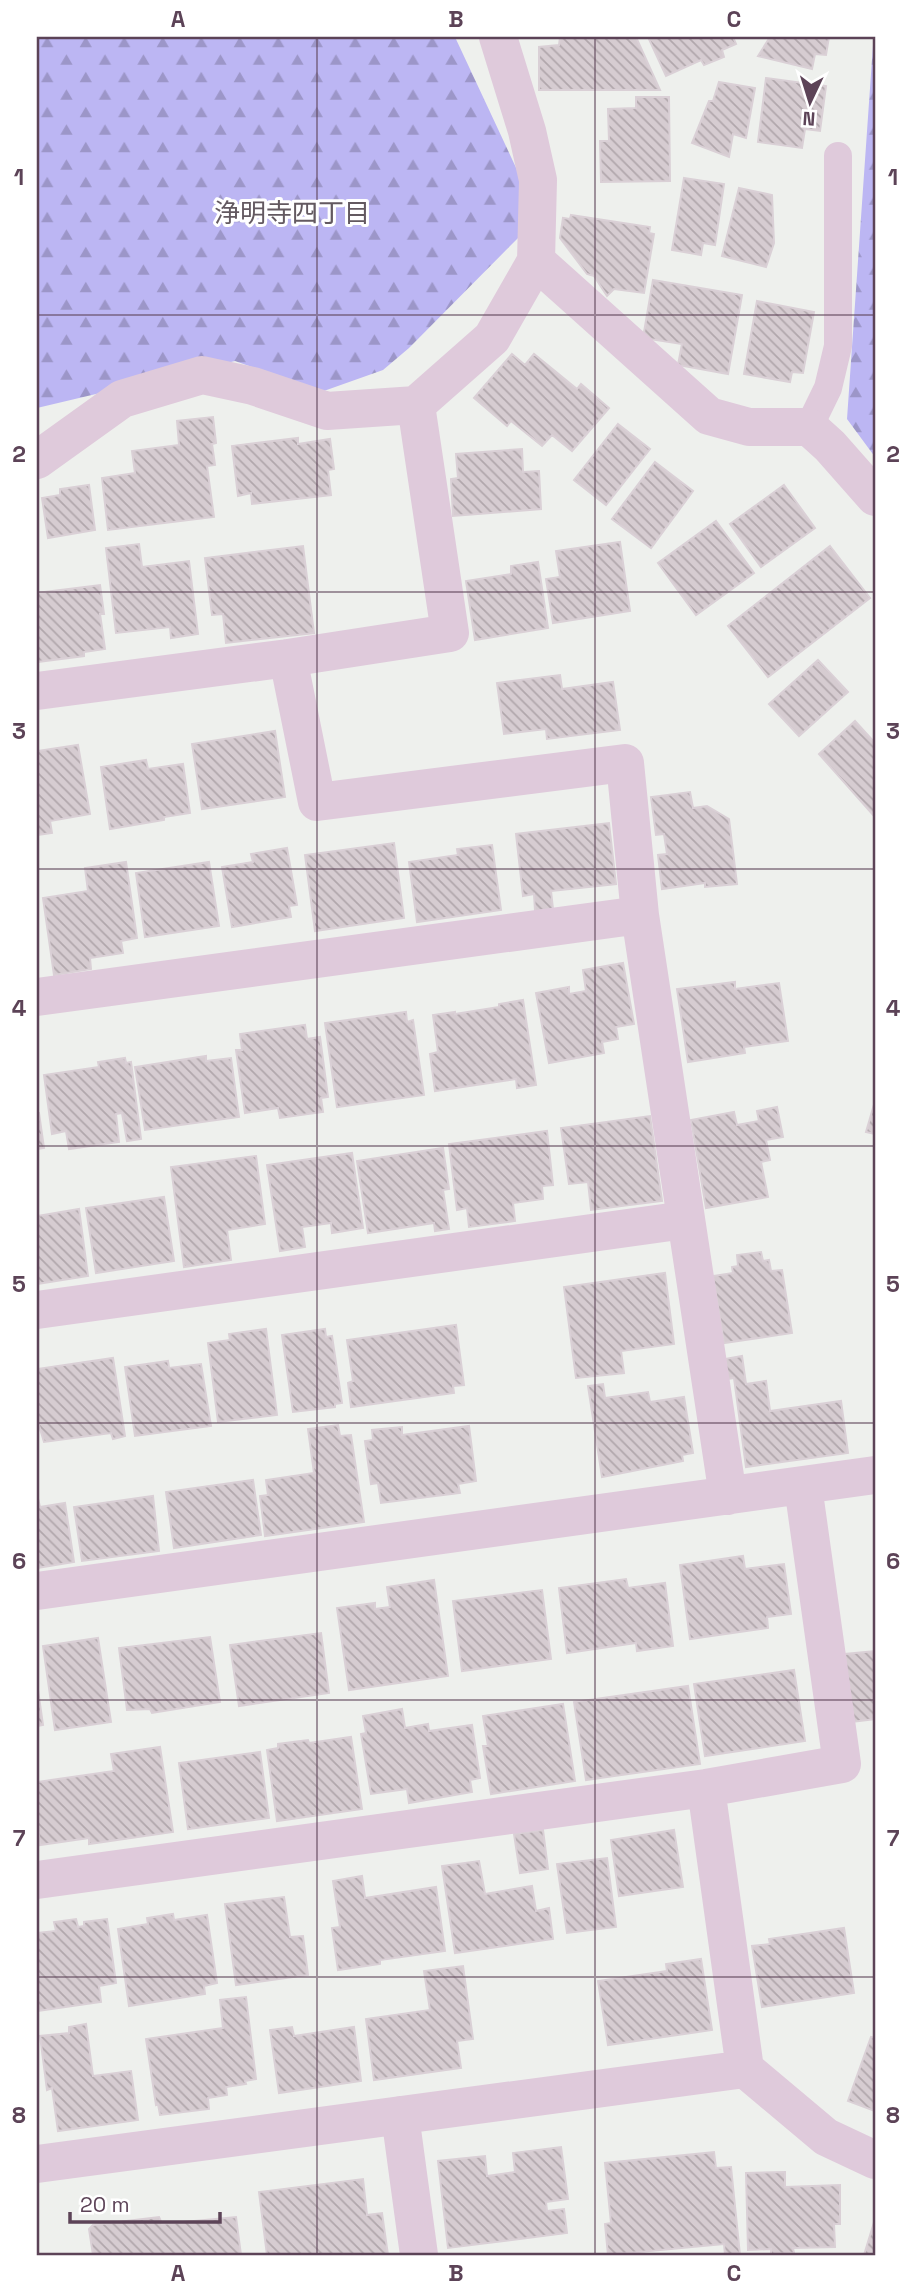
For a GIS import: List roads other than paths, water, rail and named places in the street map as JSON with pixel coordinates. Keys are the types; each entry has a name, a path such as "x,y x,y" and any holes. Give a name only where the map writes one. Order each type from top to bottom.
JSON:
{"street":[{"path":"37,460 122,400 202,375 253,386 327,411 416,405 492,338 536,261 538,180 527,131 498,37"},
{"path":"536,261 709,416 749,426 808,426 830,446 875,497"},
{"path":"37,691 288,658 450,633 416,405"},
{"path":"288,658 317,802 625,763 640,915 728,1496"},
{"path":"37,997 640,915"},
{"path":"37,1310 685,1220"},
{"path":"37,1591 875,1475"},
{"path":"37,1880 706,1788 842,1765 803,1486"},
{"path":"706,1788 745,2069 826,2137 875,2160"},
{"path":"37,2164 745,2069"},
{"path":"400,2115 419,2255"}],"lane":[{"path":"808,426 828,388 838,346 838,156"}],"district":[{"name":"浄明寺四丁目","path":"292,213"}]}
